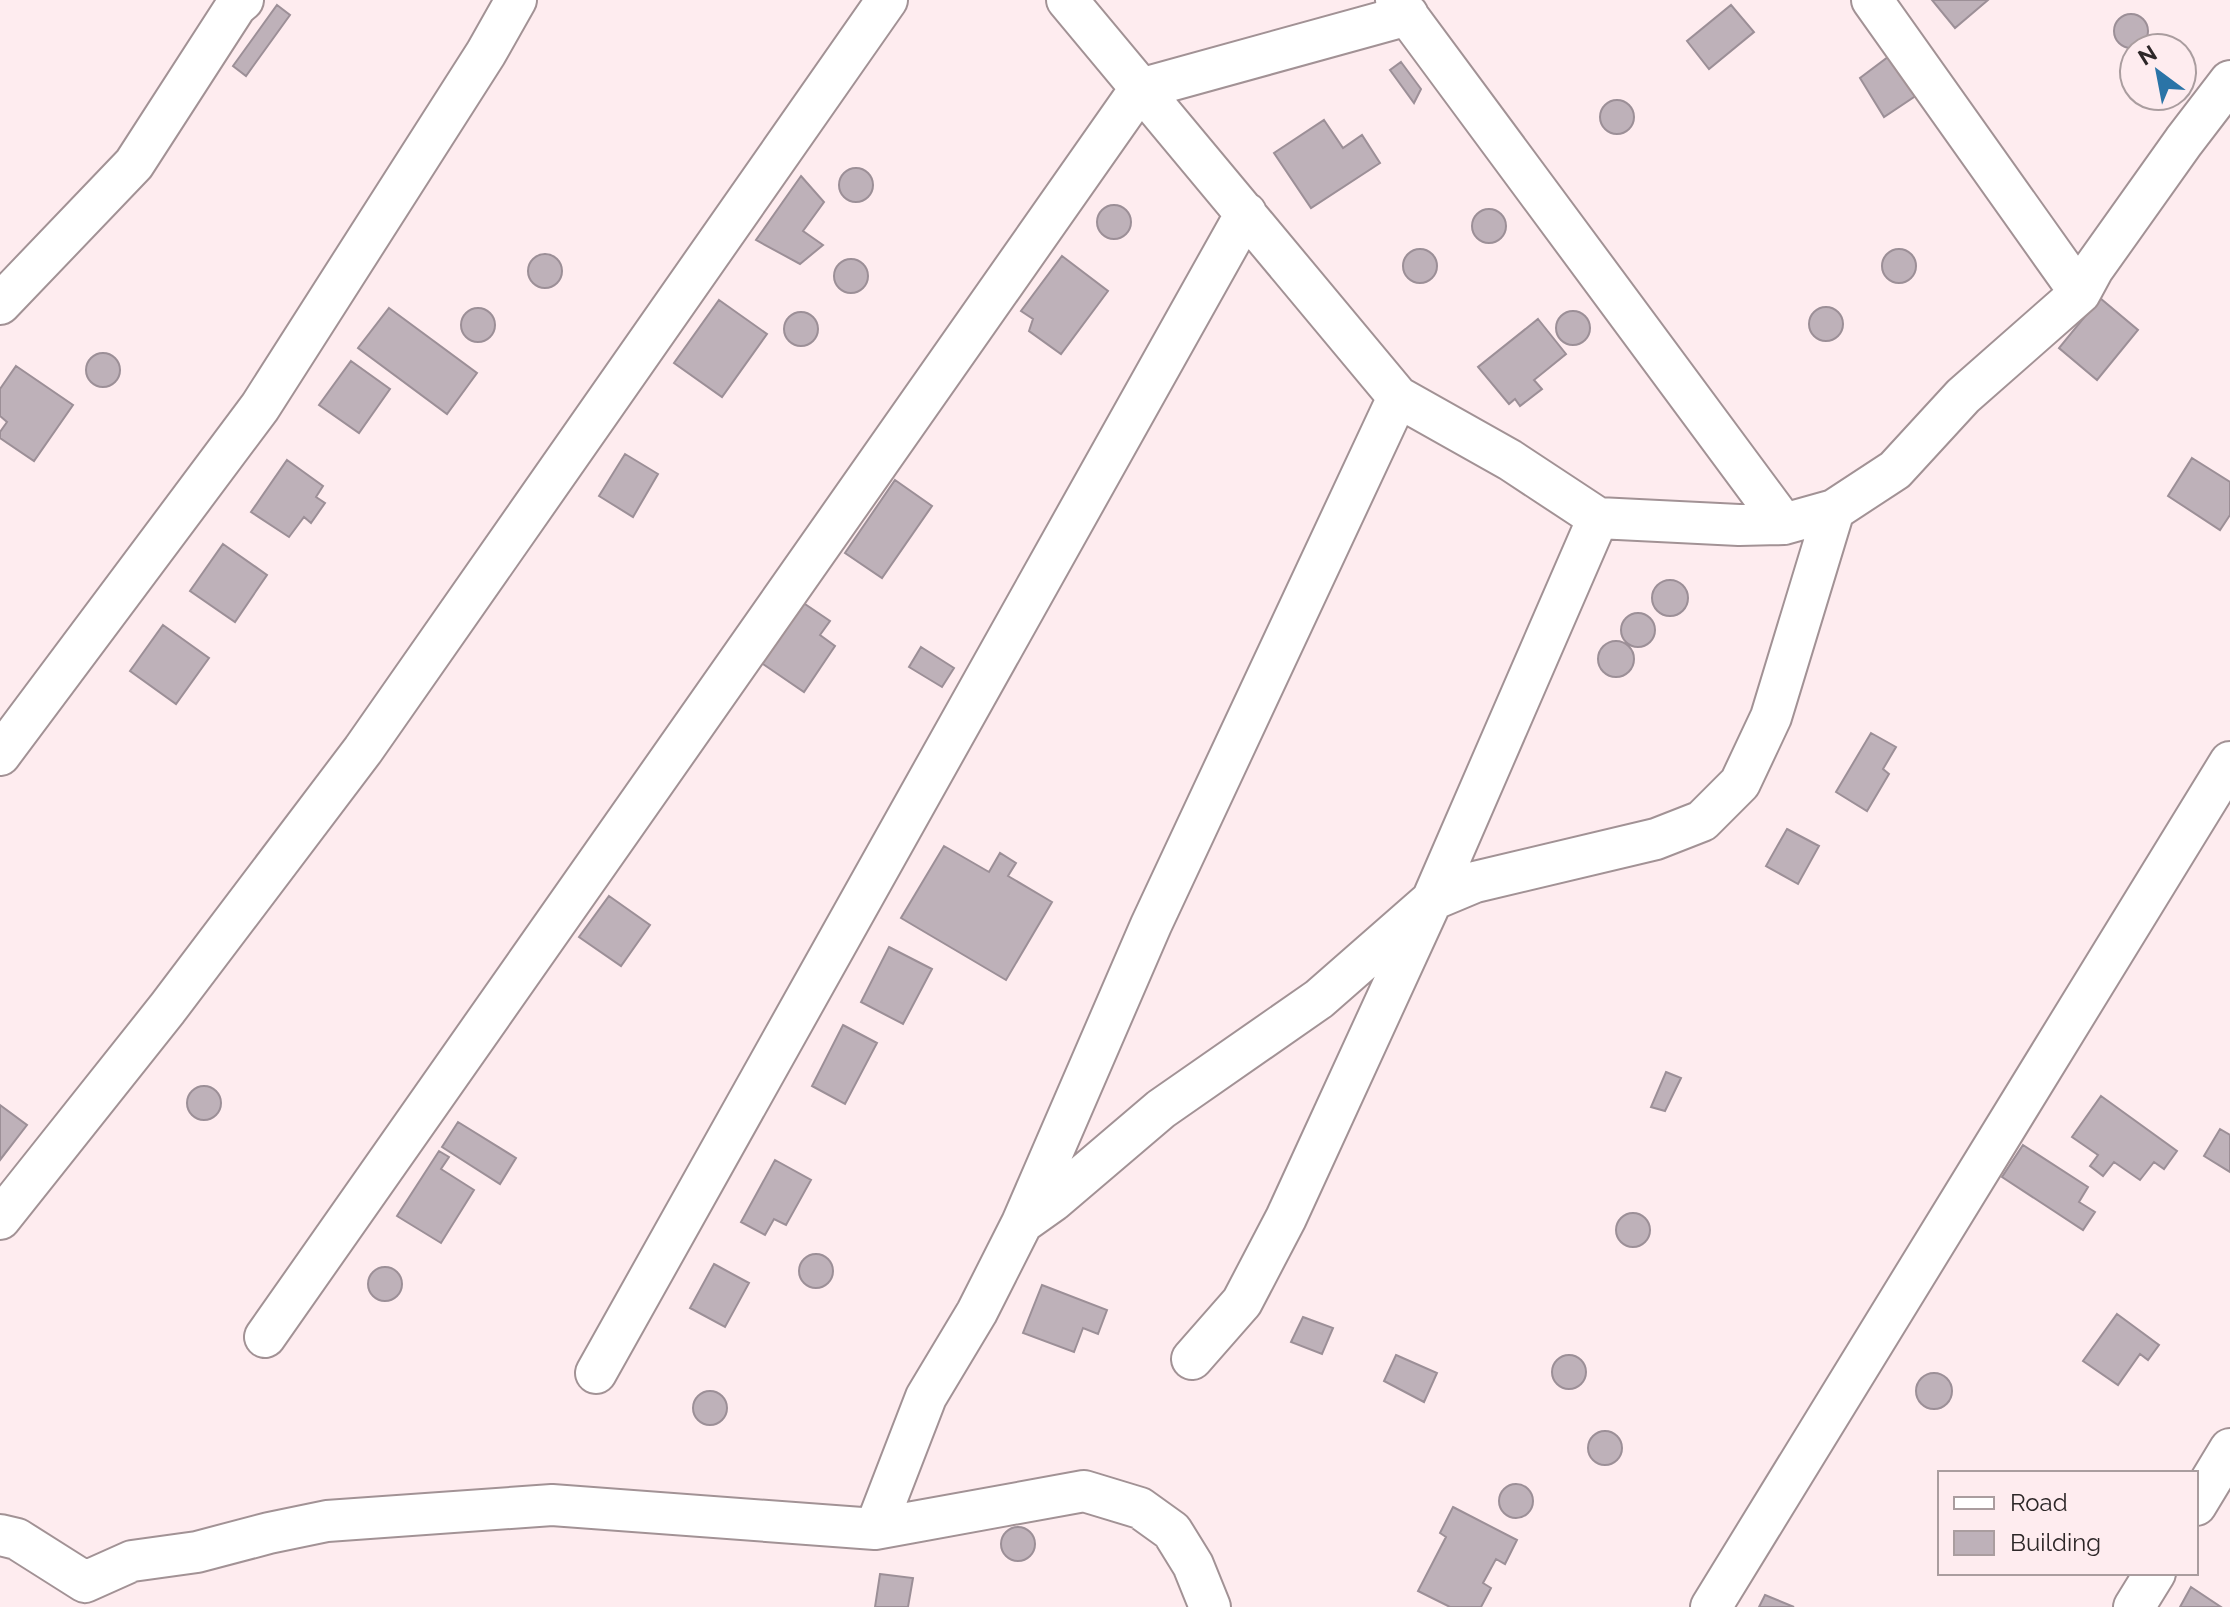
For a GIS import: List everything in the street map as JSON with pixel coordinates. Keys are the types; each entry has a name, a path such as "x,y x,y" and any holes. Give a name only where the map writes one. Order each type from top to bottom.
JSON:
{"street":[{"path":"0,304 134,164 236,6 243,0"},
{"path":"0,755 260,407 486,53 516,0"},
{"path":"0,1219 167,1009 363,750 887,0"},
{"path":"1067,0 1398,397 1510,460 1598,518 1739,525 1784,524 1834,510 1895,470 1963,396 2080,293 2129,218 2230,81"},
{"path":"1872,0 2080,293"},
{"path":"265,1337 1140,89 1402,8 1784,524"},
{"path":"596,1373 1246,213"},
{"path":"875,1529 926,1397 977,1312 1022,1223 1151,925 1398,397"},
{"path":"1022,1223 1053,1201 1161,1109 1319,999 1432,900 1475,882 1656,839 1702,821 1740,783 1771,717 1834,510"},
{"path":"1192,1359 1242,1302 1286,1218 1432,900 1598,518"},
{"path":"1711,1607 2230,762"},
{"path":"2198,1502 2230,1449"},
{"path":"0,1535 17,1539 85,1582 132,1561 197,1552 327,1521 552,1505 875,1529 1084,1491 1140,1508 1172,1531 1193,1565 1210,1607"},
{"path":"2134,1607 2154,1575"}],"building":[{"path":"1932,0 1988,0 1955,28"},
{"path":"277,5 290,15 246,76 233,66"},
{"path":"1731,5 1754,32 1709,69 1687,41"},
{"path":"2125,15 2137,15 2147,25 2148,32 2118,32 2118,42 2115,37 2115,25"},
{"path":"1888,57 1917,95 1884,117 1860,78"},
{"path":"1401,62 1421,89 1414,103 1390,70"},
{"path":"1617,100 1629,105 1634,117 1629,129 1617,134 1605,129 1600,117 1605,105"},
{"path":"1324,120 1343,148 1362,135 1380,163 1311,208 1274,153"},
{"path":"856,168 868,173 873,185 868,197 856,202 844,197 839,185 844,173"},
{"path":"801,176 824,202 803,231 823,245 800,264 756,240"},
{"path":"1114,205 1126,210 1131,222 1126,234 1114,239 1102,234 1097,222 1102,210"},
{"path":"1489,209 1501,214 1506,226 1501,238 1489,243 1477,238 1472,226 1477,214"},
{"path":"1420,249 1432,254 1437,266 1432,278 1420,283 1408,278 1403,266 1408,254"},
{"path":"1899,249 1911,254 1916,266 1911,278 1899,283 1887,278 1882,266 1887,254"},
{"path":"545,254 557,259 562,271 557,283 545,288 533,283 528,271 533,259"},
{"path":"1062,256 1108,291 1061,354 1029,331 1033,319 1021,311"},
{"path":"851,259 863,264 868,276 863,288 851,293 839,288 834,276 839,264"},
{"path":"2100,298 2138,330 2097,380 2059,348"},
{"path":"719,300 767,334 722,397 674,363"},
{"path":"1826,307 1838,312 1843,324 1838,336 1826,341 1814,336 1809,324 1814,312"},
{"path":"389,308 477,373 447,414 358,348"},
{"path":"478,308 490,313 495,325 490,337 478,342 466,337 461,325 466,313"},
{"path":"1573,311 1585,316 1590,328 1585,340 1573,345 1561,340 1556,328 1561,316"},
{"path":"801,312 813,317 818,329 813,341 801,346 789,341 784,329 789,317"},
{"path":"1538,319 1566,354 1534,380 1542,389 1520,406 1515,399 1509,404 1478,367"},
{"path":"103,353 115,358 120,370 115,382 103,387 91,382 86,370 91,358"},
{"path":"351,361 390,389 359,433 319,405"},
{"path":"16,366 73,405 34,461 0,438 0,432 7,422 0,416 0,389"},
{"path":"625,454 658,474 633,517 599,496"},
{"path":"2192,458 2230,482 2230,515 2220,530 2168,496"},
{"path":"287,460 323,486 316,497 325,503 311,523 304,517 289,537 251,512"},
{"path":"895,480 932,506 882,578 845,553"},
{"path":"223,544 267,575 235,622 190,591"},
{"path":"1670,580 1682,586 1688,598 1682,610 1670,616 1658,610 1652,598 1658,586"},
{"path":"802,602 830,621 820,635 835,646 804,692 760,662"},
{"path":"1638,613 1650,618 1655,630 1650,642 1638,647 1626,642 1621,630 1626,618"},
{"path":"163,625 209,658 176,704 130,671"},
{"path":"1616,641 1628,647 1634,659 1628,671 1616,677 1604,671 1598,659 1604,647"},
{"path":"921,647 954,668 942,687 909,667"},
{"path":"1871,733 1896,747 1883,769 1889,774 1867,811 1836,792"},
{"path":"1787,829 1819,846 1798,884 1766,866"},
{"path":"944,846 989,872 1000,853 1016,863 1008,876 1052,902 1006,980 901,918"},
{"path":"609,896 650,925 621,966 579,937"},
{"path":"889,947 932,969 903,1024 861,1002"},
{"path":"843,1025 877,1043 845,1104 812,1086"},
{"path":"1666,1072 1681,1078 1665,1111 1651,1107"},
{"path":"204,1086 216,1091 221,1103 216,1115 204,1120 192,1115 187,1103 192,1091"},
{"path":"2101,1096 2177,1151 2164,1169 2154,1162 2140,1180 2114,1162 2103,1176 2090,1166 2098,1155 2072,1137"},
{"path":"0,1105 27,1125 0,1160"},
{"path":"458,1122 516,1158 500,1184 442,1147"},
{"path":"2220,1129 2230,1135 2230,1172 2204,1156"},
{"path":"2023,1145 2088,1187 2079,1202 2095,1212 2083,1230 2002,1177"},
{"path":"439,1151 449,1157 441,1169 474,1190 441,1243 397,1216"},
{"path":"775,1160 811,1180 786,1225 774,1219 765,1235 741,1222"},
{"path":"1633,1213 1645,1218 1650,1230 1645,1242 1633,1247 1621,1242 1616,1230 1621,1218"},
{"path":"816,1254 828,1259 833,1271 828,1283 816,1288 804,1283 799,1271 804,1259"},
{"path":"714,1264 749,1283 725,1327 690,1308"},
{"path":"385,1267 397,1272 402,1284 397,1296 385,1301 373,1296 368,1284 373,1272"},
{"path":"1042,1285 1107,1310 1098,1334 1083,1328 1074,1352 1023,1333"},
{"path":"2117,1314 2159,1345 2148,1360 2140,1354 2118,1385 2083,1361"},
{"path":"1303,1317 1333,1328 1322,1354 1291,1342"},
{"path":"1396,1355 1437,1373 1424,1402 1384,1381"},
{"path":"1569,1355 1581,1360 1586,1372 1581,1384 1569,1389 1557,1384 1552,1372 1557,1360"},
{"path":"1934,1373 1946,1379 1952,1391 1946,1403 1934,1409 1922,1403 1916,1391 1922,1379"},
{"path":"710,1391 722,1396 727,1408 722,1420 710,1425 698,1420 693,1408 698,1396"},
{"path":"1605,1431 1617,1436 1622,1448 1617,1460 1605,1465 1593,1460 1588,1448 1593,1436"},
{"path":"1516,1484 1528,1489 1533,1501 1528,1513 1516,1518 1504,1513 1499,1501 1504,1489"},
{"path":"1453,1507 1517,1540 1505,1564 1496,1559 1483,1583 1491,1588 1481,1607 1450,1607 1418,1591 1446,1537 1440,1533"},
{"path":"1018,1527 1030,1532 1035,1544 1030,1556 1018,1561 1006,1556 1001,1544 1006,1532"},
{"path":"880,1574 913,1578 908,1607 875,1607"},
{"path":"2191,1587 2221,1607 2180,1607"},
{"path":"1765,1595 1794,1607 1759,1607"}]}
